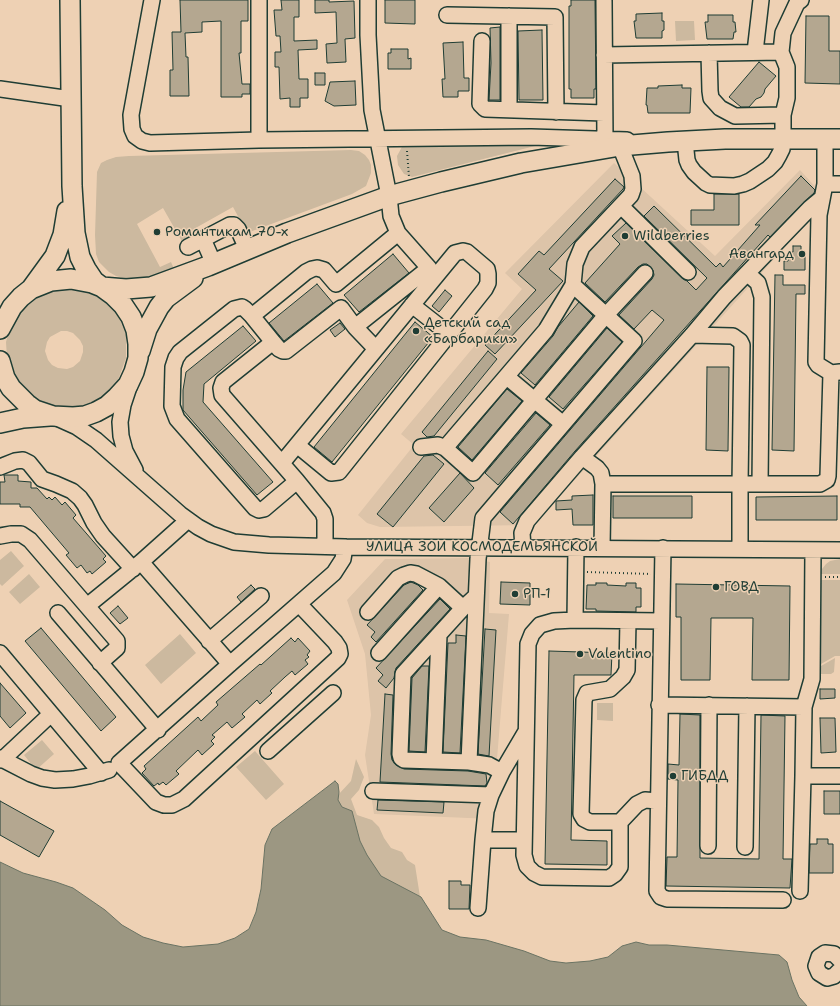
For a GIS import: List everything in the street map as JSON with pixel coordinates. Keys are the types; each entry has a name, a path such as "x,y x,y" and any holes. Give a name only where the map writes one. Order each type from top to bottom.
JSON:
{"main road":[{"path":"70,0 72,186 75,233 80,258 86,269 94,281 113,295 123,305 131,317 136,330 138,344 136,365"},
{"path":"31,289 50,281 71,278 102,287 126,289 151,287 211,265 300,228 389,196 613,142 725,139 833,139"},
{"path":"2,328 16,302 31,289 46,269 60,246 72,186"},
{"path":"0,423 23,418 53,416 73,418 85,416 107,406 128,386 147,329 159,306 179,288 211,265"},
{"path":"0,361 5,378 18,397 35,410 53,416"}],"street":[{"path":"152,0 131,115 132,129 135,136 142,141 150,143 259,140 563,137 613,142"},
{"path":"259,0 259,140"},
{"path":"368,0 368,35 372,110 389,196 391,216 398,233 432,272"},
{"path":"755,52 761,0"},
{"path":"677,141 689,165 710,185 734,186 750,181 775,162 779,155 783,139 783,115 787,98 787,67 781,52 783,33 797,3 801,0"},
{"path":"446,448 546,330 573,285 575,264 582,247 632,195 633,188 630,168 613,142 604,114 604,1"},
{"path":"447,15 555,17 556,112"},
{"path":"508,16 509,110"},
{"path":"482,41 480,104 485,109 604,114"},
{"path":"604,55 781,52"},
{"path":"709,53 711,98 720,108 735,116 783,115"},
{"path":"0,89 71,99"},
{"path":"603,484 820,484 827,480 836,372 818,365 816,362 819,216 833,139"},
{"path":"522,548 522,533 527,521 582,457 692,335 724,297 810,208 823,191 840,184"},
{"path":"621,206 688,272"},
{"path":"188,247 230,225 234,225 238,229 247,249"},
{"path":"336,284 398,233"},
{"path":"203,239 211,265"},
{"path":"297,445 331,473 339,472 485,289 488,283 487,269 467,252 463,251 455,253 432,272 355,327"},
{"path":"252,316 306,272 317,268 324,270 336,284 341,308 355,327 376,349"},
{"path":"282,463 412,305 432,272"},
{"path":"421,447 438,445 446,448 473,473 606,315 645,273"},
{"path":"747,273 758,283 762,297 760,484"},
{"path":"469,762 478,548 483,518 634,341 573,285"},
{"path":"412,305 449,334"},
{"path":"297,481 264,509 259,510 255,508 177,418 172,406 173,367 180,352 234,309 242,307 245,309 279,349 286,351 341,308"},
{"path":"692,335 733,336 740,341 742,353 740,549"},
{"path":"273,342 223,382 221,388 222,395 282,463 323,513 325,519 325,546"},
{"path":"136,365 122,405 120,436 132,465 144,482"},
{"path":"507,377 563,424"},
{"path":"53,416 87,433 144,482"},
{"path":"582,457 597,468 601,473 603,484 602,548"},
{"path":"0,467 15,461 23,460 29,463 42,479 72,491 85,505 94,523 103,536 137,565 230,664"},
{"name":"УЛИЦА ЗОИ КОСМОДЕМЬЯНСКОЙ","path":"144,482 163,500 198,527 211,534 234,542 248,544 346,547 840,550"},
{"path":"87,606 188,520"},
{"path":"0,536 21,534 30,540 117,641 117,648 100,662"},
{"path":"51,714 1,759 18,769 42,778 55,780 73,779 101,773 119,763 334,573 343,559 346,547"},
{"path":"575,620 576,548"},
{"path":"662,548 656,891 661,897 667,899 783,900"},
{"path":"800,891 804,707 812,679 813,550"},
{"path":"368,612 398,578 410,573 416,574 439,586 463,608"},
{"path":"379,653 439,586"},
{"path":"209,641 261,596"},
{"path":"476,596 463,608 403,674 400,754 401,758 404,760 469,762 489,765 502,772"},
{"path":"119,763 156,802 164,805 172,804 184,798 338,658 340,654 339,648 335,642 299,604"},
{"path":"58,613 158,730"},
{"path":"658,801 645,800 637,804 620,822 620,867 615,874 609,878 542,877 534,873 527,866 524,855 526,732 528,644 532,634 540,625 548,622 575,620 661,621"},
{"path":"620,822 590,822 584,819 581,814 584,700 587,693 610,689 623,677 627,670 628,621"},
{"path":"434,761 439,635"},
{"path":"0,653 101,773"},
{"path":"268,751 333,693"},
{"path":"659,704 804,707"},
{"path":"708,846 709,706"},
{"path":"746,847 748,706"},
{"path":"478,908 486,811 491,795 502,772 526,732"},
{"path":"803,776 840,776"},
{"path":"373,791 491,795"},
{"path":"483,840 524,840"},
{"path":"840,960 834,954 825,953 819,957 816,966 819,973 827,978 834,976 840,970"}],"path":[{"path":"406,138 410,190"}],"shaded area":[{"path":"675,21 694,21 695,40 676,41"},
{"path":"536,144 535,146 412,177 404,174 398,165 397,156 403,145"},
{"path":"359,151 365,155 371,165 371,173 366,186 352,194 247,233 233,207 192,230 196,238 184,245 163,208 137,224 160,267 171,262 174,269 151,279 127,279 109,272 99,262 96,254 95,235 97,172 101,163 107,160 116,157 129,156"},
{"path":"614,163 715,256 800,170 820,192 811,218 534,525 380,527 367,523 358,515 414,445 401,434 522,289 505,273"},
{"path":"71,288 93,294 112,307 120,320 126,335 126,358 118,380 103,397 82,407 59,408 37,401 15,380 7,358 6,342 10,327 17,314 34,297 48,291","holes":["61,331 73,333 80,340 83,346 83,352 80,361 73,367 67,369 58,368 52,365 48,360 45,351 47,342 50,337"]},
{"path":"11,551 24,566 2,586 0,584 0,560"},
{"path":"469,558 490,562 489,613 509,614 492,819 374,814 365,755 371,715 365,654 347,600 385,559"},
{"path":"840,559 840,574 821,574 822,569 826,564 830,561"},
{"path":"29,574 40,587 20,604 9,592"},
{"path":"821,580 840,580 840,656 835,656 821,664"},
{"path":"180,634 196,653 161,684 145,665"},
{"path":"835,658 834,672 831,674 820,674 821,666"},
{"path":"597,703 613,703 613,721 597,720"},
{"path":"42,740 54,754 36,770 24,755"},
{"path":"255,751 284,784 266,800 236,767"},
{"path":"356,759 364,777 359,790 351,799 357,815 372,820 379,827 391,848 402,852 407,860 415,865 421,903 374,889 337,820 338,795 351,781"},
{"path":"335,781 338,784 338,800 342,807 352,811 360,841 367,855 381,876 421,897 442,930 460,937 486,940 524,951 550,961 566,963 590,961 608,957 622,946 636,942 649,945 667,945 779,955 787,962 799,997 807,1006 0,1006 0,862 23,873 73,888 105,910 122,925 143,937 183,947 218,944 235,938 249,929 256,912 261,889 265,845 272,829"}],"building":[{"path":"180,0 248,0 248,21 241,21 241,53 239,53 242,84 250,84 250,94 242,94 242,97 221,97 221,21 202,22 202,32 185,33 186,57 188,57 189,96 170,96 170,70 173,70 172,32 181,32"},
{"path":"281,0 299,0 299,17 294,17 294,41 317,40 317,49 298,50 299,79 308,79 308,98 300,98 300,107 290,107 290,98 280,99 279,67 275,67 275,52 281,52 280,36 276,36 274,10 282,10"},
{"path":"315,0 329,0 329,2 354,1 355,38 345,39 346,62 327,63 326,44 337,43 336,12 315,13"},
{"path":"385,0 415,0 415,24 385,23"},
{"path":"571,0 595,0 596,89 594,89 594,98 571,98 571,89 569,89 569,6 571,6"},
{"path":"662,13 664,30 662,31 662,38 636,38 634,21 636,21 636,14"},
{"path":"708,15 733,15 733,22 735,22 736,32 734,32 733,39 707,39 705,22 708,22"},
{"path":"806,16 829,16 829,51 840,51 840,84 805,83"},
{"path":"500,27 500,100 489,100 491,63 490,28"},
{"path":"542,30 543,100 519,100 518,31"},
{"path":"463,42 464,78 469,78 469,91 458,91 458,97 443,97 442,79 445,79 443,43"},
{"path":"391,49 408,49 408,59 411,58 411,69 388,69 388,53 391,53"},
{"path":"759,62 776,76 765,89 761,97 756,99 749,107 741,107 729,97"},
{"path":"315,73 325,73 325,85 315,85"},
{"path":"355,81 356,105 334,106 325,101 330,82"},
{"path":"682,85 682,88 691,88 690,113 648,113 646,105 647,88"},
{"path":"801,176 815,190 814,193 770,237 768,235 575,451 513,524 500,512 664,320 652,310 634,329 619,315 652,279 654,275 653,270 647,264 643,264 638,267 605,302 585,283 620,244 612,236 626,223 696,290 707,278 644,216 654,206 716,267 720,263 723,267 760,225 755,225"},
{"path":"615,179 624,187 623,189 549,269 563,281 495,354 485,345 536,290 518,274 539,251 544,255"},
{"path":"714,194 739,194 739,225 691,225 691,210 714,210"},
{"path":"793,246 801,246 801,252 805,253 805,270 784,270 784,261 788,261 789,252 793,252"},
{"path":"393,254 409,273 359,312 344,295"},
{"path":"775,275 783,275 783,285 805,285 805,294 796,294 794,451 772,450"},
{"path":"317,284 333,303 284,341 269,323"},
{"path":"445,290 452,296 439,312 432,306"},
{"path":"579,302 593,316 535,385 521,373 553,336 558,327"},
{"path":"415,322 433,337 332,462 314,447"},
{"path":"340,323 345,329 335,337 330,330"},
{"path":"243,326 256,341 204,384 203,402 273,482 257,495 183,410 183,390 186,372"},
{"path":"607,328 622,342 563,409 549,397"},
{"path":"488,351 497,359 434,436 427,437 422,432"},
{"path":"707,367 729,367 728,451 706,450"},
{"path":"507,389 522,401 472,460 458,447"},
{"path":"536,413 550,425 498,485 485,473"},
{"path":"433,455 444,464 393,527 377,514 424,456"},
{"path":"460,473 474,488 444,522 429,508"},
{"path":"4,475 18,475 18,481 31,482 31,488 37,488 47,499 49,497 52,500 55,497 62,505 65,502 76,515 73,518 106,556 103,559 106,562 92,574 90,571 87,573 81,565 77,568 66,555 69,553 30,507 20,507 20,504 0,504 0,482 5,482"},
{"path":"593,495 593,525 573,525 572,509 556,510 556,501 572,500 572,496"},
{"path":"613,496 692,496 692,518 613,518"},
{"path":"837,496 837,520 756,520 756,497"},
{"path":"411,582 418,585 423,590 376,642 371,637 375,632 367,625 404,585"},
{"name":"РП-1","path":"501,582 530,583 530,605 500,604"},
{"path":"596,583 626,586 626,583 636,583 636,588 641,588 641,607 636,607 636,612 596,611 596,609 586,609 587,585 596,585"},
{"path":"676,584 790,586 789,680 752,680 753,618 711,618 710,680 681,680 681,617 676,617"},
{"path":"251,585 255,589 241,602 237,597"},
{"path":"440,599 450,609 396,668 394,678 386,688 378,681 383,675 376,668"},
{"path":"118,606 128,618 120,624 110,613"},
{"path":"41,628 116,717 101,731 25,641"},
{"path":"485,629 496,630 489,756 478,754"},
{"path":"456,635 466,636 460,753 443,752 448,643 456,643"},
{"path":"291,638 295,642 298,638 310,651 307,655 309,657 305,660 308,664 295,675 292,671 270,691 272,693 260,704 257,700 242,714 245,717 232,728 227,722 212,735 215,737 211,741 214,744 202,755 198,750 176,771 179,774 166,785 163,782 154,786 142,773 146,769 144,766 198,717 201,721 218,705 216,702"},
{"path":"549,651 612,653 611,675 574,675 571,840 607,841 607,865 545,864"},
{"path":"422,666 429,666 425,752 409,751 412,678"},
{"path":"0,683 26,713 10,728 0,716"},
{"path":"820,689 835,689 835,698 820,699"},
{"path":"385,694 393,695 391,754 392,760 396,765 404,769 468,771 486,774 487,783 485,786 380,782"},
{"path":"680,714 700,715 700,858 759,859 761,715 785,716 783,859 792,859 790,888 666,886 667,857 677,857 678,780 668,779 668,764 679,765"},
{"path":"820,718 835,718 836,752 821,753"},
{"path":"824,791 840,791 840,814 824,814"},
{"path":"378,800 444,802 443,813 377,810"},
{"path":"0,801 54,831 39,857 0,835"},
{"path":"817,839 828,839 828,844 833,844 833,873 809,873 810,844 817,844"},
{"path":"449,881 461,881 461,885 470,885 469,909 449,909"}],"place":[{"name":"Романтикам 70-х","path":"157,232"},
{"name":"Wildberries","path":"625,236"},
{"name":"Авангард","path":"802,254"},
{"name":"Детский сад «Барбарики»","path":"416,331"},
{"name":"ГОВД","path":"716,587"},
{"name":"РП-1","path":"515,594"},
{"name":"Valentino","path":"580,654"},
{"name":"ГИБДД","path":"673,776"}]}
